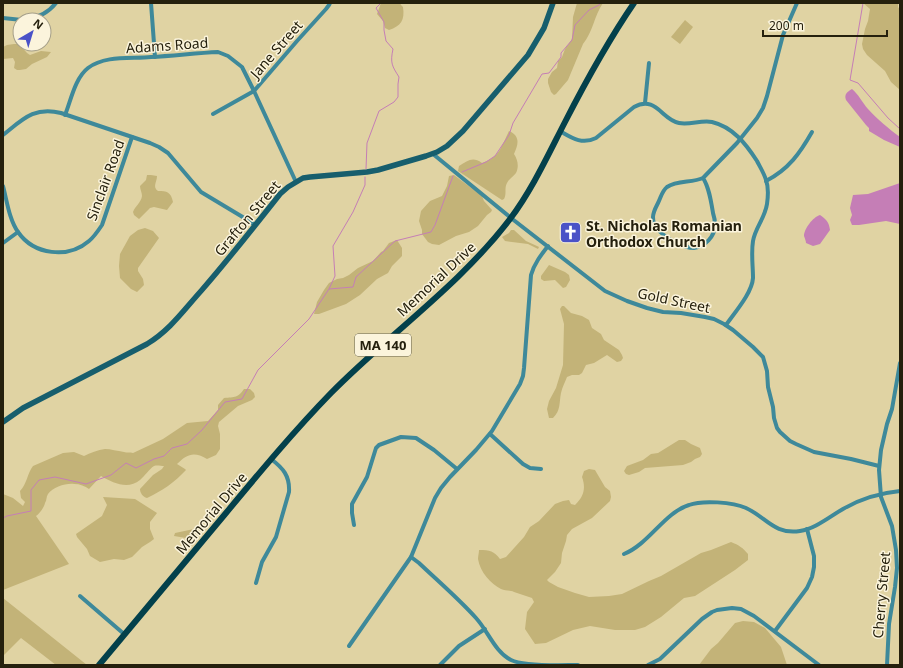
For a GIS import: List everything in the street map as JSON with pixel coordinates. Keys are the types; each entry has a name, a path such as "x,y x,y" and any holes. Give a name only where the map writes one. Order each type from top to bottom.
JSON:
{"main road":[{"name":"Memorial Drive","path":"99,665 271,459 317,407 341,383 473,262 490,244 511,218 533,183 594,66 634,3"}],"street":[{"path":"47,12 56,3"},
{"path":"151,3 155,57"},
{"name":"Jane Street","path":"254,91 330,3"},
{"name":"Grafton Street","path":"3,422 23,408 147,344 162,334 218,272 280,194 296,182 310,177 378,170 434,154 448,146 493,98 528,54 544,28 553,3"},
{"path":"703,178 707,186 715,225 710,238 703,244 694,248 678,243 660,232 655,226 654,214 663,192 669,186 677,183 703,178 741,139 763,108 768,96 781,40 797,3"},
{"name":"Adams Road","path":"65,114 77,83 82,75 88,68 97,63 116,59 218,52 228,56 242,67 296,182"},
{"path":"645,104 649,63"},
{"path":"213,114 254,91"},
{"path":"560,131 580,141 584,142 592,140 634,107 645,104 656,107 677,123 685,124 713,122 726,128 741,139 751,153 766,180 768,196 763,218 753,242 752,282 748,294 726,325"},
{"path":"3,135 24,119 37,112 46,110 65,114 132,137 164,150 201,192 255,225"},
{"path":"766,180 776,175 794,159 812,132"},
{"name":"Sinclair Road","path":"3,186 11,217 18,232 29,243 39,249 49,252 60,253 70,251 89,241 96,234 105,218 132,137"},
{"name":"Gold Street","path":"434,154 511,218 598,286 612,295 647,308 663,312 682,313 714,319 726,325 753,346 763,358 774,418 777,428 784,436 796,444 814,452 879,466"},
{"path":"3,243 18,232"},
{"path":"350,646 411,557 438,493 445,482 490,434 517,389 523,376 526,356 532,269 548,246"},
{"name":"Cherry Street","path":"887,665 889,624 898,575 895,541 890,520 880,495 879,466 883,443 892,409 900,363"},
{"path":"490,434 523,464 530,468 541,469"},
{"path":"354,525 352,504 367,477 376,448 379,445 401,437 415,438 434,450 457,469"},
{"path":"256,583 262,562 276,537 290,485 288,477 271,459"},
{"path":"624,554 637,546 678,510 688,505 700,502 728,503 741,506 749,509 771,526 782,531 797,532 807,529 869,497 900,490"},
{"path":"775,631 806,590 812,577 814,569 814,556 807,529"},
{"path":"411,557 472,614 485,629 498,649 513,661 530,664 578,665"},
{"path":"80,596 124,634"},
{"path":"648,665 660,659 702,619 712,612 732,608 741,609 754,616 818,665"},
{"path":"440,665 457,648 485,629"}],"shaded area":[{"path":"381,3 400,3 403,7 403,19 397,27 389,30 385,28 383,21 377,14"},
{"path":"577,3 603,3 597,13 568,80 554,95 551,92 548,79 552,72 557,68 558,61 562,57 565,49 572,39 573,17"},
{"path":"863,3 898,3 900,10 900,90 891,82 885,71 867,55 863,49 862,44 870,9"},
{"path":"685,20 693,27 680,44 671,37"},
{"path":"12,44 12,52 26,52 30,55 38,52 51,52 47,57 32,64 26,69 17,70 14,68 15,62 13,58 3,59 3,47"},
{"path":"852,89 883,124 900,137 900,147 869,131 869,128 846,100 846,93"},
{"path":"509,131 515,135 518,141 514,154 518,168 516,173 507,183 505,197 502,200 458,171 459,166 470,160 479,161 482,163 493,158 502,147"},
{"path":"147,175 157,176 155,188 158,191 168,193 173,202 167,210 154,207 150,208 139,219 133,212 142,195 140,186 146,180"},
{"path":"454,175 482,196 484,201 492,210 478,226 469,232 456,236 439,245 432,244 428,242 422,234 419,221 421,211 430,201 442,196 447,186 449,176"},
{"path":"900,183 900,224 886,221 852,225 850,220 852,215 850,208 853,195 868,194"},
{"path":"820,215 827,221 830,230 820,244 813,246 806,243 804,233 812,221"},
{"path":"145,228 153,231 159,238 138,268 144,285 137,292 131,289 120,278 120,254 130,236 138,230"},
{"path":"511,230 514,230 526,241 539,247 538,249 528,244 505,241 502,237"},
{"path":"397,240 402,248 402,256 392,266 388,273 377,279 360,295 346,304 319,314 314,314 317,302 329,283 349,275 358,268 373,261 389,243"},
{"path":"549,265 569,275 570,280 566,287 563,288 555,280 544,281 541,279 541,276"},
{"path":"564,306 571,313 589,320 592,328 601,334 604,340 619,350 623,358 621,361 617,362 607,355 594,363 586,365 582,373 579,375 567,377 561,391 557,412 553,418 549,418 547,409 549,401 556,388 563,365 564,324 560,309"},
{"path":"244,389 250,389 254,393 255,397 252,400 238,406 219,422 220,449 216,455 207,459 194,454 187,456 177,464 186,470 173,482 153,495 147,498 143,496 140,489 164,466 154,466 140,480 131,485 115,483 101,476 89,489 84,486 71,484 53,489 47,495 43,509 36,516 69,564 3,590 3,494 13,498 23,506 25,502 21,498 20,491 33,466 63,453 74,452 84,456 105,449 133,453 163,439 187,423 208,421 218,410 218,405 224,398 236,396"},
{"path":"679,440 685,440 700,448 702,454 700,457 683,465 645,468 639,472 629,475 624,471 627,466 643,460 651,454 658,453"},
{"path":"589,469 595,470 605,487 610,491 610,501 592,518 572,529 567,535 561,563 547,580 549,582 558,587 589,597 609,596 622,594 661,576 701,553 731,542 743,548 748,554 748,560 695,596 684,598 661,617 645,627 635,630 615,630 590,626 573,630 546,643 535,644 525,629 527,612 534,602 532,598 512,591 503,590 493,584 486,577 479,564 479,550 486,550 496,554 500,559 506,557 524,537 530,527 539,521 555,504 569,500 571,504 575,505 583,492 584,485 582,477 584,471"},
{"path":"103,497 135,499 157,513 150,522 150,529 154,539 142,547 132,557 124,560 114,559 100,562 90,556 87,549 77,537 76,534 102,516 107,505"},
{"path":"194,529 198,530 198,532 192,539 174,536 175,533"},
{"path":"3,598 87,665 56,665 21,638 3,656"},
{"path":"743,621 754,622 765,628 781,647 787,665 699,665 711,649 735,623"}],"waterway":[{"path":"366,169 367,143 379,111 394,102 398,97 399,77 392,64 393,49 386,41 384,22 376,8 381,3"},
{"path":"462,172 486,162 495,156 509,135 513,123 542,74 549,73 561,57 561,53 572,40 575,25 589,10 601,3"},
{"path":"863,3 850,80 858,83 888,118 900,129"},
{"path":"3,518 31,511 31,490 39,480 55,477 86,484 111,475 126,463 136,468 164,456 172,448 187,444 202,430 225,402 242,399 258,370 309,319 329,289 353,287 356,277 395,241 431,232 453,176"},
{"path":"329,289 335,276 333,246 353,212 365,185 365,177"}],"place":[{"name":"St. Nicholas Romanian Orthodox Church","path":"570,233"}]}
